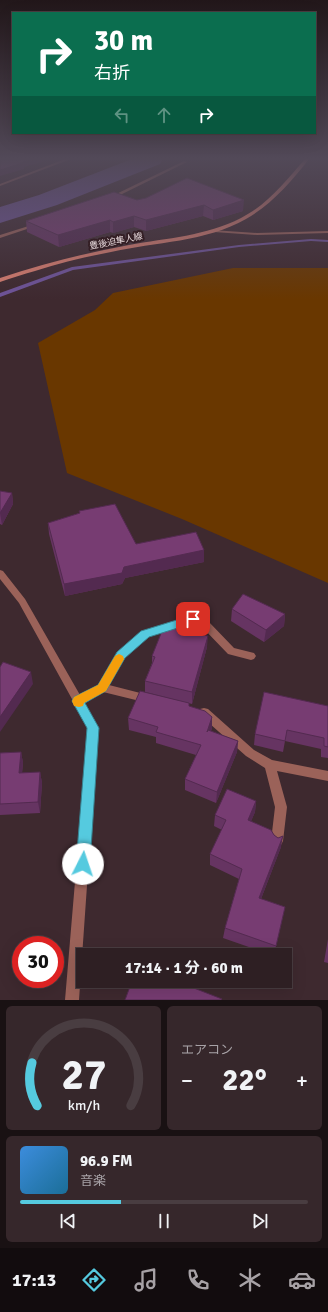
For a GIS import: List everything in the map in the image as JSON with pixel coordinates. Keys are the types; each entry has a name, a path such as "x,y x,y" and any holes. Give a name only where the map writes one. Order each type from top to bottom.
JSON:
{"main road":[{"name":"豊後迫隼人線","path":"0,280 72,258 132,246 191,237 214,231 243,219 261,206"}],"street":[{"path":"0,237 43,223"},
{"path":"214,231 257,234 328,232"},
{"path":"0,573 22,601 93,728 72,1000"},
{"path":"78,701 102,688 121,655 145,634 193,619 205,624 231,650 251,656"},
{"path":"102,688 157,701"},
{"path":"196,710 203,712 250,752 270,765 328,776"},
{"path":"270,765 282,807 278,841"}],"shaded area":[{"path":"233,268 328,268 328,583 182,519 67,473 38,343 95,310 113,293"}],"building":[{"path":"73,206 201,206 146,220 134,216 113,222 110,220 58,235 26,221"},
{"path":"205,206 226,206 213,210"},
{"path":"0,491 12,493 0,513"},
{"path":"115,504 136,544 196,532 204,550 124,567 122,573 64,584 48,523 80,513 79,511"},
{"path":"243,594 285,614 266,630 232,609"},
{"path":"164,626 208,636 192,692 145,681 155,657 152,656"},
{"path":"3,662 31,672 0,717 0,667"},
{"path":"140,691 189,703 189,706 205,711 212,717 207,732 208,730 238,741 217,792 185,779 201,745 156,732 158,727 128,718"},
{"path":"264,692 328,706 328,747 324,746 324,738 287,730 285,741 255,734"},
{"path":"21,752 19,773 40,772 38,802 0,804 0,753"},
{"path":"227,789 256,801 248,820 271,830 278,838 283,836 259,898 285,907 276,946 225,928 242,869 210,854 226,820 215,815"},
{"path":"129,988 194,988 222,999 221,1000 125,1000"}],"waterway":[{"path":"0,215 30,206"},
{"path":"0,295 72,269 239,246 311,240 328,241"}],"slow traffic":[{"path":"79,702 78,701 102,688 119,659"}],"route":[{"path":"83,864 93,728 78,701 102,688 121,655 145,634 193,619"}]}
